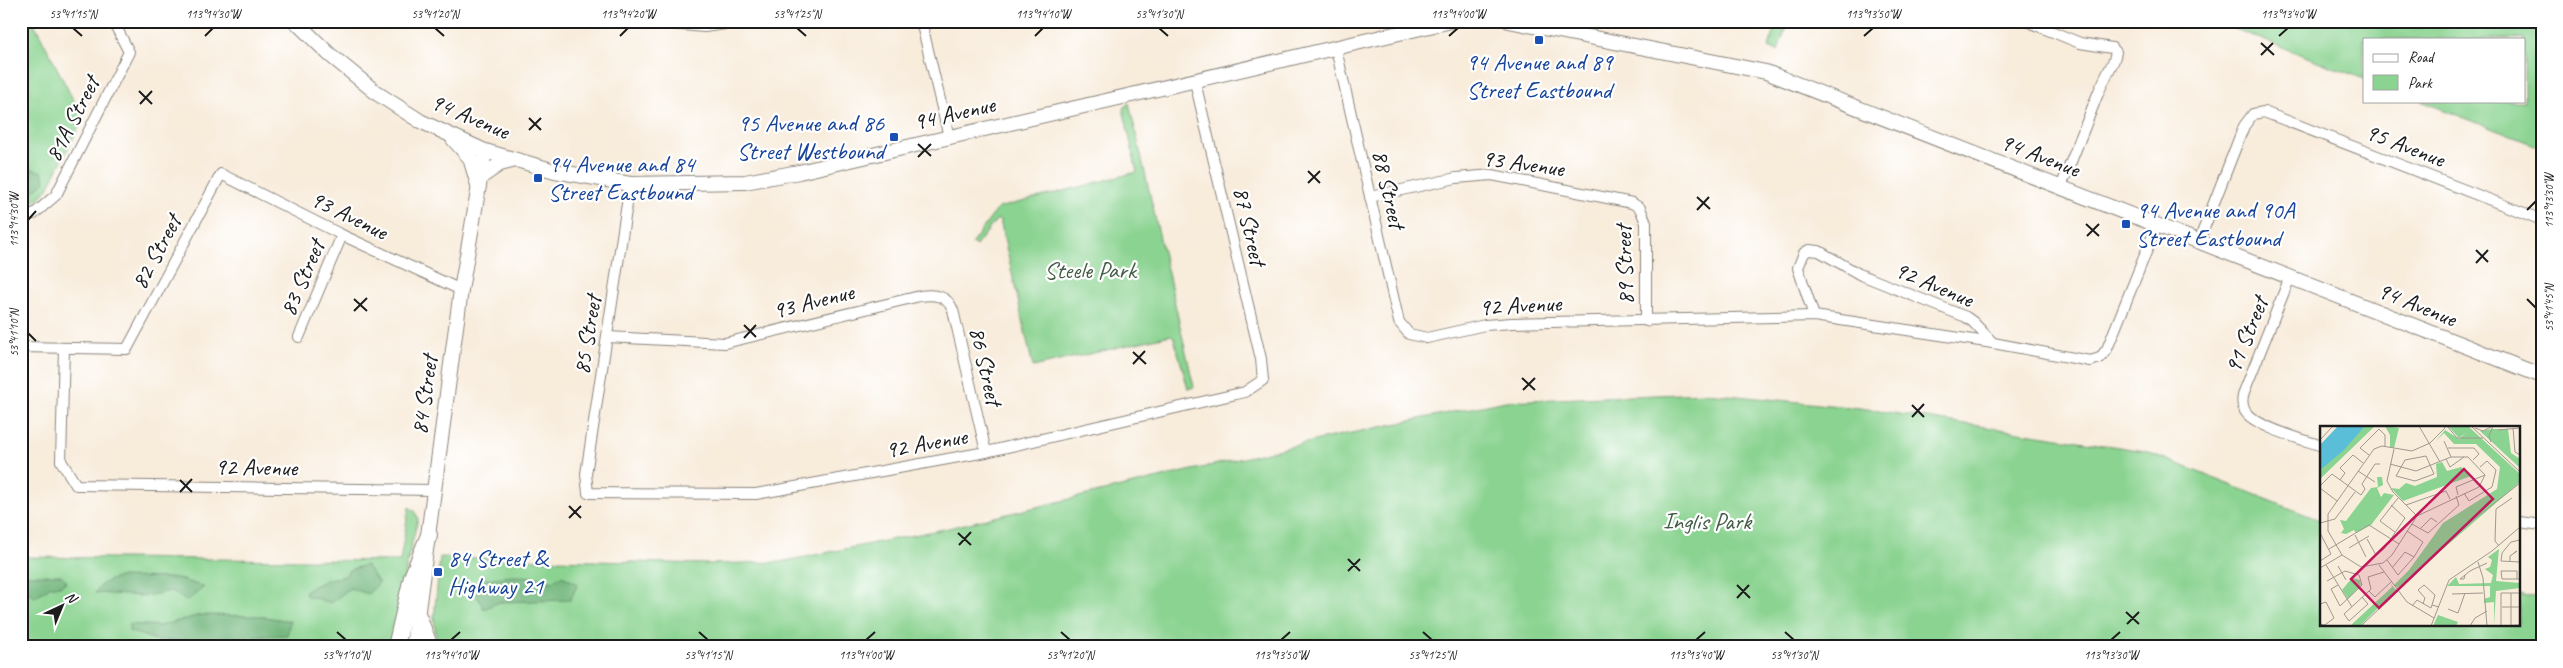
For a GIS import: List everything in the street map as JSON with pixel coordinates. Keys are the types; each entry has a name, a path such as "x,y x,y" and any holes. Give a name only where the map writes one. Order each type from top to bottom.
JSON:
{"main road":[{"path":"396,647 412,576 429,535"},
{"path":"418,616 430,647"}],"street":[{"name":"81A Street","path":"21,214 34,214 56,195 129,52 113,21"},
{"name":"94 Avenue","path":"295,21 329,54 378,94 420,121 485,150 517,160 555,171 630,184 745,182 1195,82 1451,21"},
{"path":"641,21 704,26 747,21"},
{"path":"921,21 949,137"},
{"name":"94 Avenue","path":"1509,21 1766,72 2542,376"},
{"path":"2026,21 2088,46 2114,50 2116,57 2099,91 2061,187"},
{"name":"88 Street","path":"1336,49 1399,322 1409,334"},
{"name":"87 Street","path":"1195,82 1261,359 1262,380"},
{"name":"95 Avenue","path":"2200,241 2244,126 2253,114 2269,113 2542,220"},
{"path":"447,133 470,158 480,182 500,164 517,160"},
{"name":"84 Street","path":"413,647 461,290 485,150"},
{"name":"93 Avenue","path":"221,174 342,235 461,290"},
{"name":"82 Street","path":"64,348 127,349 221,174"},
{"name":"93 Avenue","path":"1370,198 1456,178 1492,175 1626,200 1640,208"},
{"name":"85 Street","path":"588,493 586,474 630,184"},
{"name":"89 Street","path":"1640,208 1646,224 1646,321"},
{"path":"1993,343 2082,360 2090,361 2100,358 2107,349 2157,225"},
{"name":"83 Street","path":"299,337 342,235"},
{"name":"92 Avenue","path":"1814,316 1798,268 1804,254 1814,250 1823,252 1859,274 1966,317 1993,343"},
{"name":"91 Street","path":"2290,277 2244,392 2244,409 2256,421 2320,445"},
{"name":"93 Avenue","path":"608,337 725,343 920,296 937,296"},
{"name":"86 Street","path":"937,296 948,301 953,310 986,452"},
{"name":"92 Avenue","path":"1409,334 1427,338 1498,324 1814,316 1993,343"},
{"path":"21,347 64,348"},
{"name":"92 Avenue","path":"64,348 61,461 76,485 435,490"},
{"name":"92 Avenue","path":"588,493 756,494 986,452 1245,392 1257,386 1262,380"},
{"path":"2520,522 2542,525"}],"green space":[{"path":"21,21 33,21 83,119 48,188 40,198 30,202 21,202"},
{"path":"1776,21 1788,21 1778,51 1769,47"},
{"path":"2214,21 2542,21 2542,148 2424,102 2526,102 2526,38 2363,38 2363,79"},
{"name":"Steele Park","path":"1129,103 1194,387 1188,389 1174,338 1171,335 1033,367 1000,220 996,220 976,246 972,243 998,208 1137,172 1123,108"},
{"path":"21,166 42,172 45,181 33,192 26,186 21,190"},
{"name":"Inglis Park","path":"1706,393 1860,408 2145,451 2320,520 2320,626 2520,626 2520,594 2527,597 2542,596 2542,647 445,647 436,640 434,619 440,557 708,564 780,562 944,529 1327,438 1506,401"},
{"path":"409,507 415,511 418,519 407,563 399,617 388,647 21,647 21,557 400,561"},
{"path":"366,565 379,583 368,594 350,588 331,603 305,595 306,590 328,579 345,576 349,570"},
{"path":"21,575 61,575 67,581 60,586 51,586 35,597 21,587"},
{"path":"526,576 551,582 562,576 578,584 570,600 499,602 484,609 474,590 481,580"},
{"path":"119,577 176,578 204,587 187,601 171,591 145,596 95,593 103,583"},
{"path":"200,615 259,616 290,621 287,635 159,641 129,631 129,624 160,626"}],"place":[{"name":"94 Avenue and 89 Street Eastbound","path":"1539,40"},
{"name":"95 Avenue and 86 Street Westbound","path":"894,137"},
{"name":"94 Avenue and 84 Street Eastbound","path":"538,178"},
{"name":"94 Avenue and 90A Street Eastbound","path":"2126,224"},
{"name":"84 Street & Highway 21","path":"438,572"}]}
